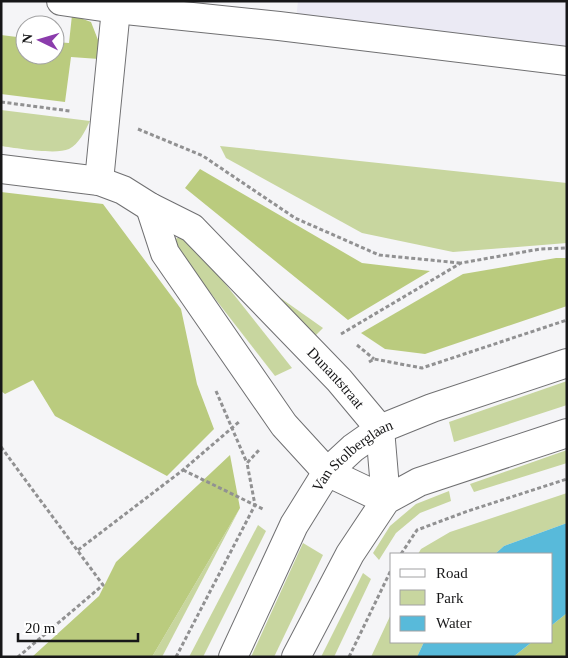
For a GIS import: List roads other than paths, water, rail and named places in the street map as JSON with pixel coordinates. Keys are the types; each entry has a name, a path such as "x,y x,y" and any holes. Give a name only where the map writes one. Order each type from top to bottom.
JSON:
{"street":[{"path":"61,1 567,61"},
{"path":"99,180 116,9"},
{"name":"Dunantstraat","path":"1,169 99,180 123,190 150,207 192,228 340,380 380,429"},
{"path":"150,207 165,252 284,425 327,472 386,500"},
{"name":"Van Stolberglaan","path":"233,657 294,525 327,472 353,448 380,429 432,408 567,363"},
{"path":"380,429 386,500"},
{"path":"296,657 350,554 386,500 419,482 567,433"}],"water":[{"path":"567,523 567,613 553,624 553,553 496,553 504,546"},
{"path":"424,643 531,643 513,657 417,657"}]}
